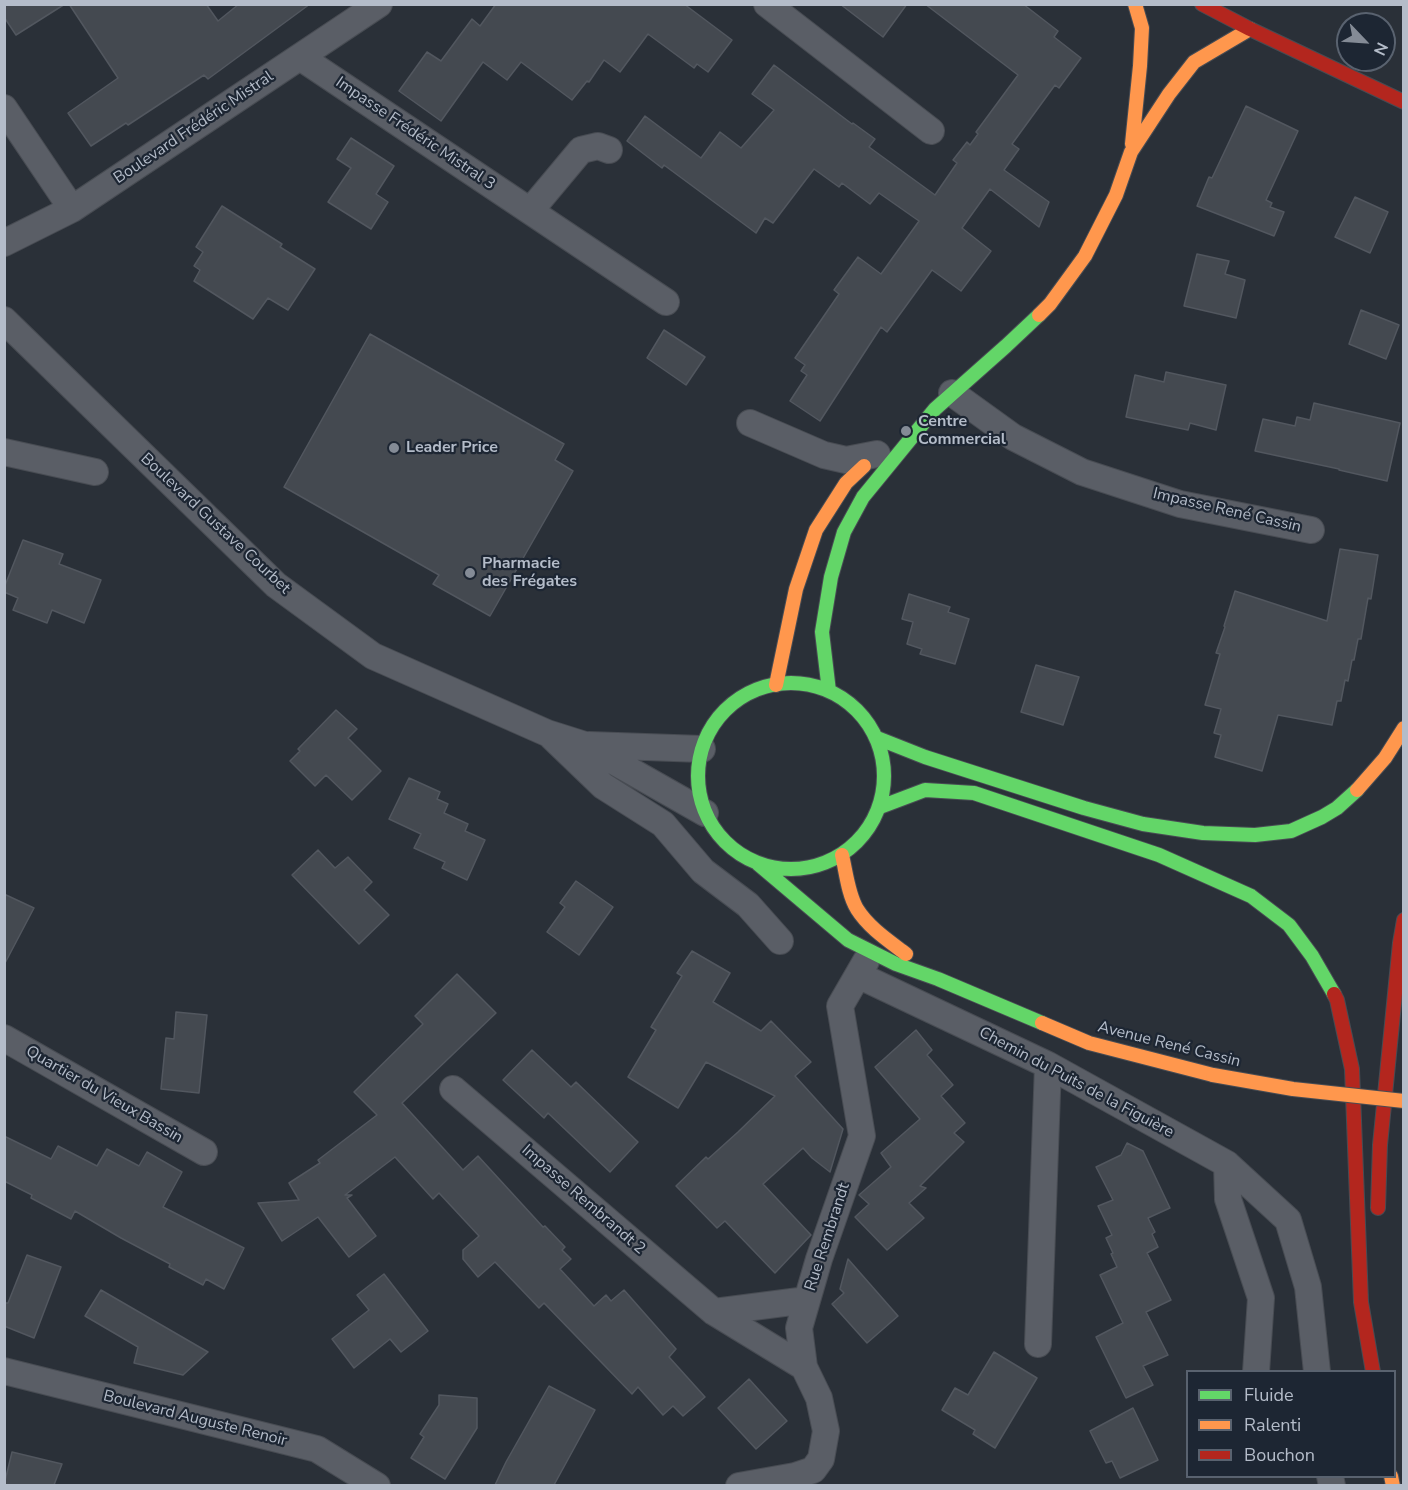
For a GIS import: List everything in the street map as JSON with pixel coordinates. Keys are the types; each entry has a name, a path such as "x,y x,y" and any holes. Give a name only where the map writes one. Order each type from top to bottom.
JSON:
{"main road":[{"path":"776,684 796,589 816,530 846,483 883,448 944,401 1006,346 1050,304 1085,256 1116,195 1131,152 1142,28 1135,4"},
{"path":"1202,4 1404,102"},
{"path":"1131,152 1169,93 1194,62 1250,29"},
{"path":"829,691 822,632 831,577 844,532 863,497 944,401"},
{"path":"803,683 829,691 849,702 865,718 876,738 884,772 880,807 865,834 842,855 815,867 806,868 786,869 758,863 736,852 718,834 705,813 699,792 698,770 702,748 714,725 732,705 752,692 776,684 803,683"},
{"path":"876,738 1083,808 1170,830 1214,835 1251,835 1290,832 1318,820 1345,802 1366,782 1393,747 1404,728"},
{"path":"880,807 925,790 974,793 1159,855 1251,896 1289,925 1312,956 1337,1000 1352,1069 1361,1302 1373,1370"},
{"name":"Avenue René Cassin","path":"842,855 849,888 857,909 875,942 897,964 1089,1043 1213,1075 1293,1089 1404,1101"},
{"name":"Avenue René Cassin","path":"758,863 848,940 875,942 938,979"},
{"path":"1378,1225 1380,1145 1404,920"}],"street":[{"name":"Boulevard Frédéric Mistral","path":"4,243 72,209 379,4"},
{"path":"767,4 931,131"},
{"name":"Impasse Frédéric Mistral 3","path":"300,57 666,302"},
{"path":"4,108 72,209"},
{"path":"530,211 581,150 598,146 609,150"},
{"name":"Boulevard Gustave Courbet","path":"4,320 276,585 373,656 547,733 585,745 705,813"},
{"name":"Impasse René Cassin","path":"944,401 1082,472 1180,504 1311,530"},
{"path":"750,423 824,455 846,460 877,454"},
{"path":"4,452 95,472"},
{"path":"547,733 603,786 663,824 703,871 748,905 780,941"},
{"name":"Boulevard Gustave Courbet","path":"585,745 702,748"},
{"name":"Rue Rembrandt","path":"739,1485 795,1476 813,1470 821,1459 826,1431 819,1398 804,1367 799,1328 819,1259 862,1136 840,1006 875,942"},
{"name":"Chemin du Puits de la Figuière","path":"858,975 1048,1065 1227,1164 1288,1220 1308,1287 1317,1370"},
{"name":"Quartier du Vieux Bassin","path":"4,1038 204,1152"},
{"path":"1038,1344 1048,1065"},
{"name":"Impasse Rembrandt 2","path":"453,1089 714,1312 804,1367"},
{"path":"1227,1164 1228,1199 1261,1298 1256,1370"},
{"path":"714,1312 807,1300"},
{"name":"Boulevard Auguste Renoir","path":"4,1371 317,1449 377,1485"}],"building":[{"path":"4,4 65,4 16,35 4,17"},
{"path":"69,4 206,4 218,21 239,4 310,4 208,79 204,75 128,125 126,123 91,146 68,113 118,78"},
{"path":"496,4 684,4 732,40 708,72 697,64 694,68 648,34 620,72 604,60 589,82 587,81 572,100 521,62 507,80 483,62 441,121 399,91 427,52 441,61 472,19 480,26"},
{"path":"840,4 907,4 883,37"},
{"path":"925,4 1023,4 1058,31 1054,37 1081,58 1059,88 1055,85 1012,144 1019,149 1004,170 1049,202 1039,227 990,189 962,228 991,251 961,291 932,270 887,332 881,327 820,421 790,401 807,375 801,371 805,365 795,358 839,294 834,290 858,257 881,274 919,221 879,193 870,204 842,183 839,187 814,169 773,223 765,218 756,233 664,165 662,168 627,141 645,116 701,158 720,132 741,148 774,110 752,94 774,65 875,139 869,147 935,195 957,163 953,160 967,142 970,145 978,134 976,132 1018,75"},
{"path":"1246,106 1298,131 1266,200 1272,203 1270,207 1284,212 1274,236 1197,206 1209,177 1212,178"},
{"path":"351,138 394,166 376,194 388,202 371,229 328,202 351,168 337,159"},
{"path":"1355,197 1388,212 1370,253 1335,237"},
{"path":"222,206 282,244 280,247 315,269 288,310 268,298 253,319 194,281 200,270 194,266 203,252 196,247"},
{"path":"1197,254 1229,261 1225,274 1245,280 1236,318 1184,306"},
{"path":"1361,310 1399,325 1386,359 1349,344"},
{"path":"664,330 705,357 686,385 647,358"},
{"path":"370,334 564,444 555,460 573,471 490,616 433,584 439,575 284,487"},
{"path":"1166,372 1226,385 1216,430 1190,423 1188,430 1126,417 1135,375 1164,382"},
{"path":"1314,403 1400,423 1387,481 1255,451 1263,419 1295,426 1297,417 1310,420"},
{"path":"23,540 63,554 59,564 101,580 84,623 52,610 47,623 13,610 18,598 4,592 4,588"},
{"path":"1340,549 1378,555 1371,599 1368,598 1361,639 1358,639 1341,701 1337,701 1332,725 1278,715 1262,771 1215,757 1221,735 1214,733 1221,709 1205,705 1220,654 1216,653 1235,591 1327,621"},
{"path":"909,594 950,607 948,612 969,619 955,664 920,654 922,649 907,644 913,622 902,619"},
{"path":"1036,665 1079,677 1063,725 1021,712"},
{"path":"336,710 357,729 348,738 381,771 352,800 326,775 315,786 290,761 300,751 298,749"},
{"path":"409,778 440,792 437,799 448,804 444,813 468,824 465,831 485,840 467,880 442,868 445,862 414,848 421,834 389,819"},
{"path":"318,850 335,868 348,857 372,882 364,890 389,915 359,944 292,875"},
{"path":"576,881 613,907 579,955 547,932 565,907 560,903"},
{"path":"4,894 34,908 4,965"},
{"path":"692,951 730,973 713,1002 761,1031 771,1021 811,1062 795,1076 843,1129 830,1172 803,1148 763,1184 811,1235 775,1273 725,1221 717,1228 676,1186 775,1096 706,1062 678,1108 628,1077 656,1030 651,1027 682,976 677,973"},
{"path":"457,974 496,1013 402,1103 463,1170 478,1156 543,1227 545,1226 565,1247 562,1250 571,1259 560,1269 594,1306 606,1295 611,1301 624,1290 676,1349 669,1357 705,1397 683,1416 673,1406 663,1415 638,1387 632,1394 544,1303 539,1308 495,1262 478,1277 463,1259 463,1250 479,1236 439,1193 433,1199 395,1157 345,1195 352,1195 347,1198 376,1236 349,1257 318,1217 282,1241 258,1203 299,1200 289,1183 320,1163 318,1160 377,1115 354,1092 423,1024 415,1016"},
{"path":"176,1012 207,1015 199,1093 161,1089 166,1038 174,1039"},
{"path":"916,1030 932,1050 927,1055 953,1085 941,1096 965,1123 954,1133 964,1142 920,1186 926,1188 909,1203 924,1218 887,1250 855,1217 869,1204 859,1195 891,1167 881,1153 920,1119 875,1067"},
{"path":"532,1050 571,1087 576,1082 638,1142 610,1172 548,1113 544,1118 503,1080"},
{"path":"4,1136 51,1159 58,1146 97,1166 107,1149 139,1166 147,1152 182,1172 163,1207 244,1248 224,1289 206,1279 203,1285 75,1211 71,1219 4,1181"},
{"path":"1127,1143 1143,1151 1170,1208 1148,1218 1155,1232 1152,1234 1158,1247 1147,1253 1171,1300 1146,1312 1168,1355 1143,1366 1153,1385 1126,1398 1096,1337 1123,1323 1100,1275 1117,1267 1106,1238 1112,1235 1098,1206 1113,1200 1096,1167 1121,1155"},
{"path":"27,1255 61,1267 34,1338 4,1326 4,1303 8,1303"},
{"path":"848,1259 898,1316 867,1343 832,1304 844,1293 840,1289"},
{"path":"384,1274 428,1331 401,1352 390,1339 354,1368 332,1339 369,1310 357,1295"},
{"path":"101,1290 208,1352 183,1375 134,1363 138,1347 85,1316"},
{"path":"994,1352 1037,1378 995,1448 973,1434 975,1430 942,1410 955,1388 968,1395"},
{"path":"749,1379 787,1421 756,1449 718,1408"},
{"path":"549,1386 595,1410 554,1485 495,1485 506,1462"},
{"path":"439,1395 477,1398 477,1428 445,1479 411,1458 424,1437 420,1434 439,1405"},
{"path":"1133,1408 1158,1460 1120,1478 1112,1461 1106,1463 1090,1431"},
{"path":"12,1452 62,1464 54,1485 4,1485"}],"traffic: fast":[{"path":"829,691 822,632 831,577 844,532 863,497 935,409 1039,315"},
{"path":"791,683 826,690 857,710 877,741 884,776 877,811 857,842 826,862 791,869 756,862 725,842 705,811 698,776 705,741 725,710 756,690 791,683"},
{"path":"877,738 925,757 1084,808 1143,824 1203,833 1255,835 1291,831 1337,808 1357,790"},
{"path":"880,807 925,790 974,793 1159,855 1251,896 1289,925 1312,956 1334,994"},
{"path":"758,864 848,940 896,964 938,979 1042,1023"}],"traffic: slow":[{"path":"1132,144 1142,28 1135,4"},
{"path":"1039,315 1050,304 1085,256 1116,195 1131,152 1169,94 1194,62 1250,29"},
{"path":"776,685 796,589 816,530 846,483 864,466"},
{"path":"1357,790 1385,758 1404,728"},
{"path":"842,855 849,890 857,909 873,928 906,954"},
{"path":"1042,1023 1089,1043 1213,1075"},
{"path":"1213,1075 1293,1089 1404,1101"},
{"path":"1391,1478 1393,1486"}],"traffic: jam":[{"path":"1202,4 1404,102"},
{"path":"1378,1208 1380,1145 1404,920"},
{"path":"1334,994 1352,1069 1361,1302 1373,1370"}],"place":[{"name":"Centre Commercial","path":"906,431"},
{"name":"Leader Price","path":"394,448"},
{"name":"Pharmacie des Frégates","path":"470,573"}]}
